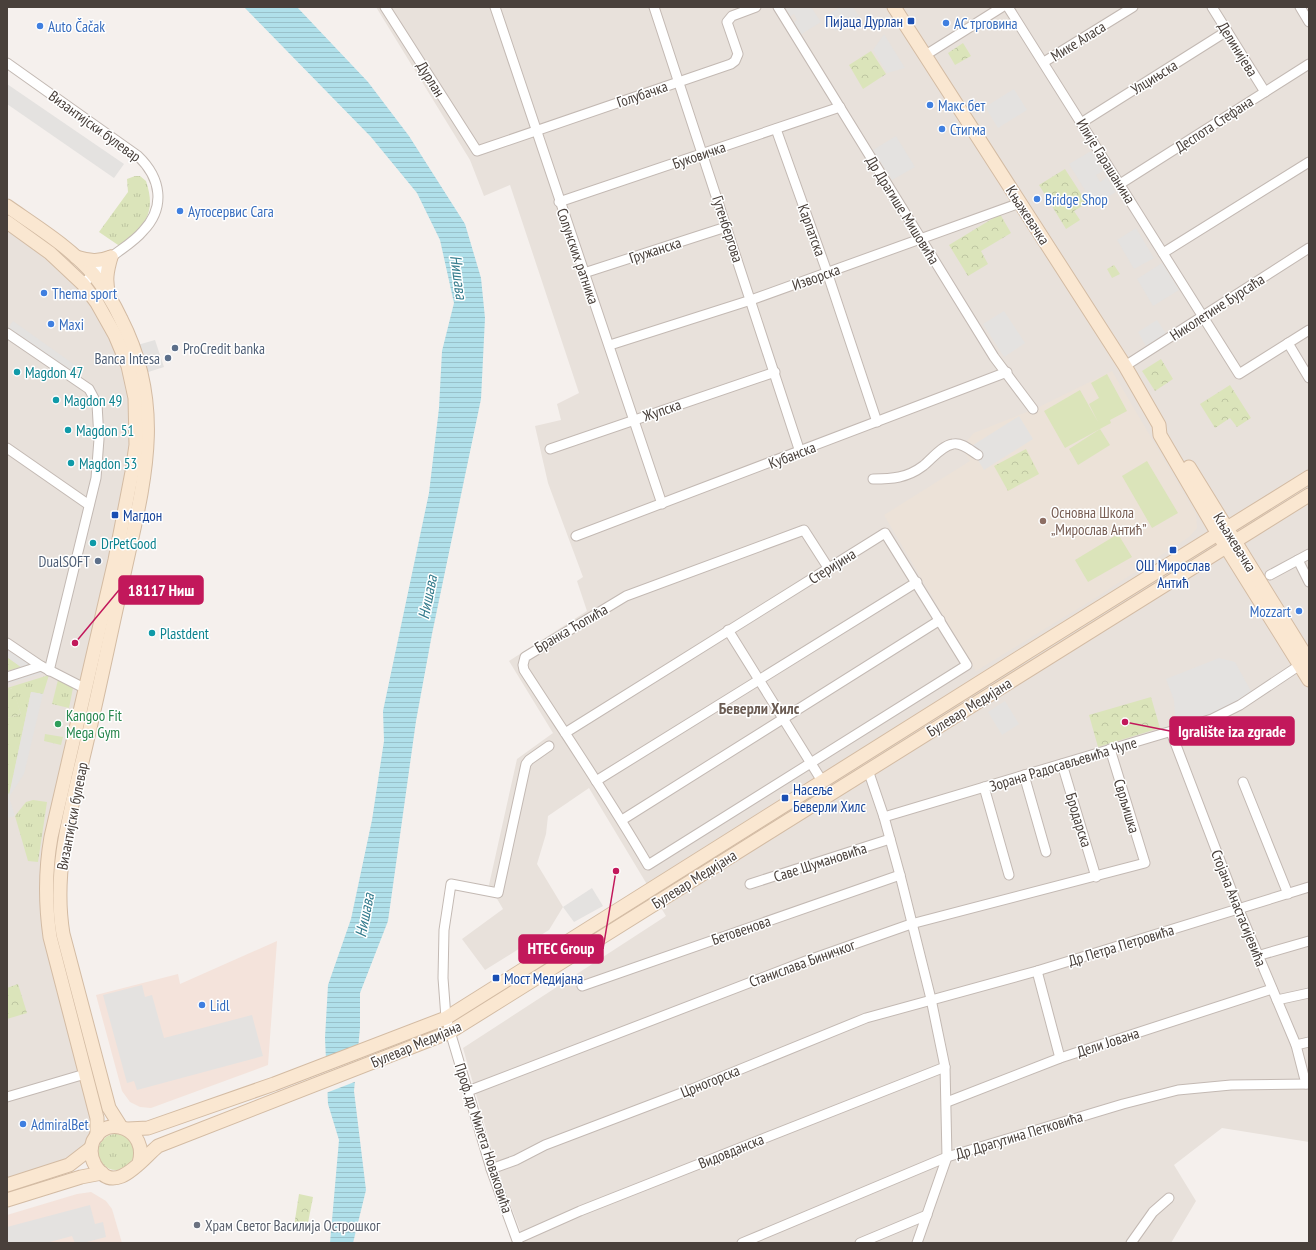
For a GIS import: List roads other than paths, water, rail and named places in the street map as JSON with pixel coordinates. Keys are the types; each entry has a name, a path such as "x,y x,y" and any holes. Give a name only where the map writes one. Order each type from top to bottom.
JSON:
{"main road":[{"name":"Књажевачка","path":"894,7 924,56 1125,366 1159,425 1167,431 1222,531 1305,663 1309,680"},
{"name":"Византијски булевар","path":"7,206 58,242 75,257 93,275 111,300 127,330 140,363 148,422 145,473 96,705 61,858 59,909 65,942 108,1104 112,1115 125,1128"},
{"name":"Византијски булевар","path":"7,222 50,253 83,284 98,303 116,335 128,366 135,398 136,445 131,477 115,560 84,688 47,858 46,896 50,936 97,1118 94,1142"},
{"path":"75,257 86,260 100,261 111,257"},
{"path":"111,257 106,275 106,286 111,300"},
{"name":"Булевар Медијана","path":"7,1185 69,1165 108,1128 148,1128 274,1084 446,1018 1309,477"},
{"name":"Булевар Медијана","path":"7,1200 80,1177 102,1172 110,1176 122,1176 132,1172 139,1163 158,1146 450,1032 1309,495"},
{"path":"125,1128 139,1140 141,1148 139,1163"},
{"path":"94,1142 93,1162 102,1172"}],"street":[{"name":"Дурлан","path":"385,7 477,151"},
{"name":"Солунских ратника","path":"495,7 559,202 610,345 662,504"},
{"name":"Гутенбергова","path":"654,7 800,452"},
{"name":"Голубачка","path":"477,151 731,64 735,61 738,54 727,22 732,16 756,7"},
{"name":"Др Драгише Мишовића","path":"778,7 994,357 1007,372 1033,409"},
{"path":"924,56 1002,7"},
{"name":"Илије Гарашанина","path":"1008,7 1044,62 1238,374 1288,343"},
{"name":"Мике Аласа","path":"1044,62 1133,7"},
{"name":"Делинијева","path":"1212,7 1265,92"},
{"path":"1300,7 1309,22"},
{"name":"Улцињска","path":"1082,123 1227,31"},
{"name":"Византијски булевар","path":"7,63 138,156 153,172 158,193 153,219 137,237 111,257 83,284"},
{"name":"Деспота Стефана","path":"1120,184 1309,64"},
{"name":"Буковичка","path":"559,202 840,108"},
{"name":"Карпатска","path":"776,129 827,272 877,422"},
{"path":"1163,253 1309,162"},
{"name":"Изворска","path":"610,345 751,300 1020,204"},
{"name":"Гружанска","path":"584,274 726,227"},
{"name":"Николетине Бурсаћа","path":"1125,366 1309,248"},
{"path":"1309,330 1288,343 1309,378"},
{"path":"7,333 89,389 97,404 99,440 96,478 49,671"},
{"name":"Жупска","path":"550,448 775,372"},
{"name":"Кубанска","path":"576,536 1007,372"},
{"path":"873,479 899,479 923,466 938,452 953,444 960,444 978,455"},
{"path":"7,448 89,505"},
{"name":"Бранка Ћопића","path":"811,763 648,865 622,820 524,670 524,660 527,654 626,596 804,530 829,569"},
{"name":"Стеријина","path":"565,733 885,533 917,582 967,665 811,763"},
{"path":"1270,576 1309,554"},
{"path":"1298,560 1309,582"},
{"path":"596,782 917,582"},
{"path":"622,820 940,620"},
{"path":"728,630 822,781"},
{"path":"7,643 49,671 84,688"},
{"name":"Зорана Радосављевића Чупе","path":"884,817 1212,719 1240,705 1305,663"},
{"path":"7,677 41,666"},
{"name":"Стојана Анастасијевића","path":"1172,732 1257,956 1296,1045 1307,1084"},
{"name":"Булевар Медијана","path":"446,1018 443,978 444,930 451,884 498,893 526,764 529,760 549,746"},
{"name":"Сврљишка","path":"1110,749 1145,863"},
{"name":"Бродарска","path":"1062,764 1096,876"},
{"path":"868,770 884,817 900,875 911,924 931,999 945,1066 947,1102 947,1157 917,1243"},
{"path":"1024,775 1046,852"},
{"path":"1243,782 1288,894"},
{"path":"984,788 1009,875"},
{"name":"Саве Шумановића","path":"750,884 890,839"},
{"name":"Станислава Биничког","path":"468,1091 806,961 911,924 1145,863"},
{"name":"Бетовенова","path":"582,986 900,875"},
{"name":"Др Петра Петровића","path":"931,999 1037,971 1239,910 1309,887"},
{"path":"1257,956 1309,941"},
{"path":"1037,971 1060,1058"},
{"name":"Дели Јована","path":"947,1102 1060,1058 1272,989"},
{"path":"1277,1000 1309,993"},
{"name":"Црногорска","path":"490,1169 516,1160 545,1145 692,1089 866,1018 931,999"},
{"name":"Проф. др Милета Новаковића","path":"446,1018 490,1169 518,1241"},
{"path":"1296,1045 1309,1042"},
{"name":"Видовданска","path":"518,1241 580,1211 945,1066"},
{"path":"7,1096 85,1074"},
{"name":"Др Драгутина Петковића","path":"742,1243 947,1157 1122,1104 1178,1090 1231,1085 1307,1084"},
{"path":"1131,1243 1153,1212 1169,1198"},
{"path":"860,1243 927,1215"}],"water":[{"name":"Нишава","path":"244,7 297,7 368,82 409,136 465,224 481,278 485,318 481,399 432,634 416,721 388,921 360,993 360,1028 354,1091 366,1190 353,1243 330,1243 339,1140 328,1104 325,1038 328,985 351,919 372,820 384,741 383,711 429,493 439,408 442,351 454,303 440,240 417,193 371,137"}],"place":[{"name":"Пијаца Дурлан","path":"911,21"},
{"name":"АС трговина","path":"946,23"},
{"name":"Auto Čačak","path":"40,26"},
{"name":"Макс бет","path":"930,105"},
{"name":"Стигма","path":"942,129"},
{"name":"Bridge Shop","path":"1037,199"},
{"name":"Аутосервис Сага","path":"180,211"},
{"name":"Thema sport","path":"44,293"},
{"name":"Maxi","path":"51,324"},
{"name":"ProCredit banka","path":"175,348"},
{"name":"Banca Intesa","path":"168,358"},
{"name":"Magdon 47","path":"17,372"},
{"name":"Magdon 49","path":"56,400"},
{"name":"Magdon 51","path":"68,430"},
{"name":"Magdon 53","path":"71,463"},
{"name":"Магдон","path":"115,515"},
{"name":"Основна Школа „Мирослав Антић”","path":"1043,521"},
{"name":"DrPetGood","path":"93,543"},
{"name":"ОШ Мирослав Антић","path":"1173,550"},
{"name":"DualSOFT","path":"98,561"},
{"name":"Mozzart","path":"1299,611"},
{"name":"Plastdent","path":"152,633"},
{"name":"18117 Ниш","path":"75,643"},
{"name":"Igralište iza zgrade","path":"1125,722"},
{"name":"Kangoo Fit Mega Gym","path":"58,724"},
{"name":"Насеље Беверли Хилс","path":"785,798"},
{"name":"HTEC Group","path":"616,871"},
{"name":"Мост Медијана","path":"496,978"},
{"name":"Lidl","path":"202,1005"},
{"name":"AdmiralBet","path":"23,1124"},
{"name":"Храм Светог Василија Острошког","path":"197,1225"}],"district":[{"name":"Беверли Хилс","path":"759,708"}]}
